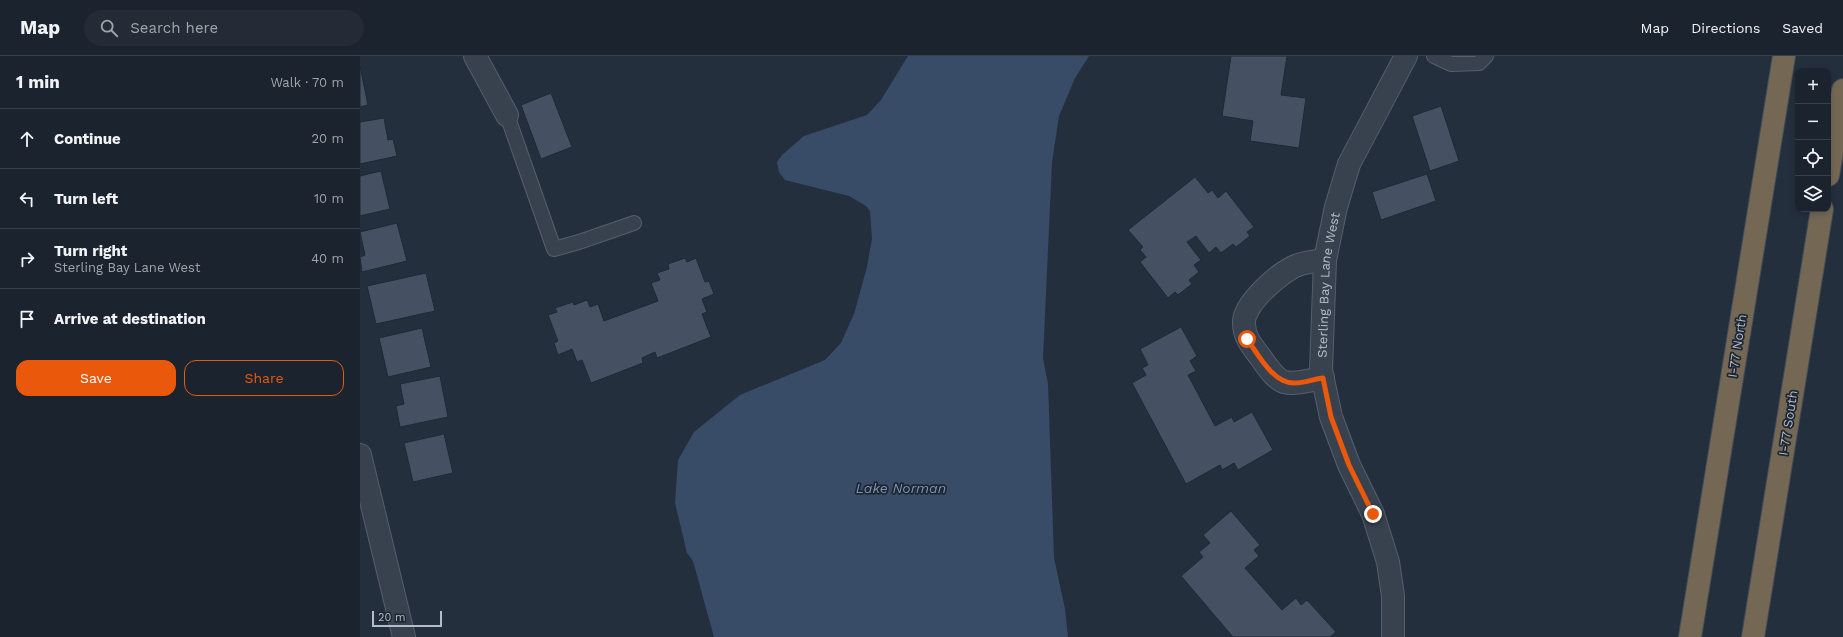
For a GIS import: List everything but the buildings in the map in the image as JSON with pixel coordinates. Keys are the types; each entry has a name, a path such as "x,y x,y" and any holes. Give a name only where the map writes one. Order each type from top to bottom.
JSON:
{"highway":[{"name":"I-77 North","path":"1690,637 1784,56"},
{"path":"1831,158 1843,90"},
{"name":"I-77 South","path":"1753,637 1822,212"}],"street":[{"path":"475,56 507,115"},
{"name":"Sterling Bay Lane West","path":"1393,637 1393,596 1388,562 1373,514 1349,465 1331,417 1321,370 1325,260 1336,207 1349,164 1406,56"},
{"path":"1323,378 1295,384 1282,382 1270,370 1247,339 1244,322 1249,307 1284,271 1298,264 1325,260"},
{"path":"360,455 365,493 404,637"}],"lane":[{"path":"1434,56 1451,64 1479,63 1486,56"},
{"path":"507,115 554,249 634,223"}],"water":[{"name":"Lake Norman","path":"908,56 1089,56 1075,78 1059,116 1052,162 1043,358 1048,384 1054,558 1065,609 1068,637 714,637 693,561 687,553 675,503 678,460 694,432 740,395 825,360 841,343 854,314 867,267 872,239 870,211 866,206 849,196 785,180 779,172 777,162 782,155 804,136 867,115 881,100"}],"route":[{"path":"1247,339 1270,370 1282,382 1295,384 1323,378 1331,417 1349,465 1373,514"}]}
